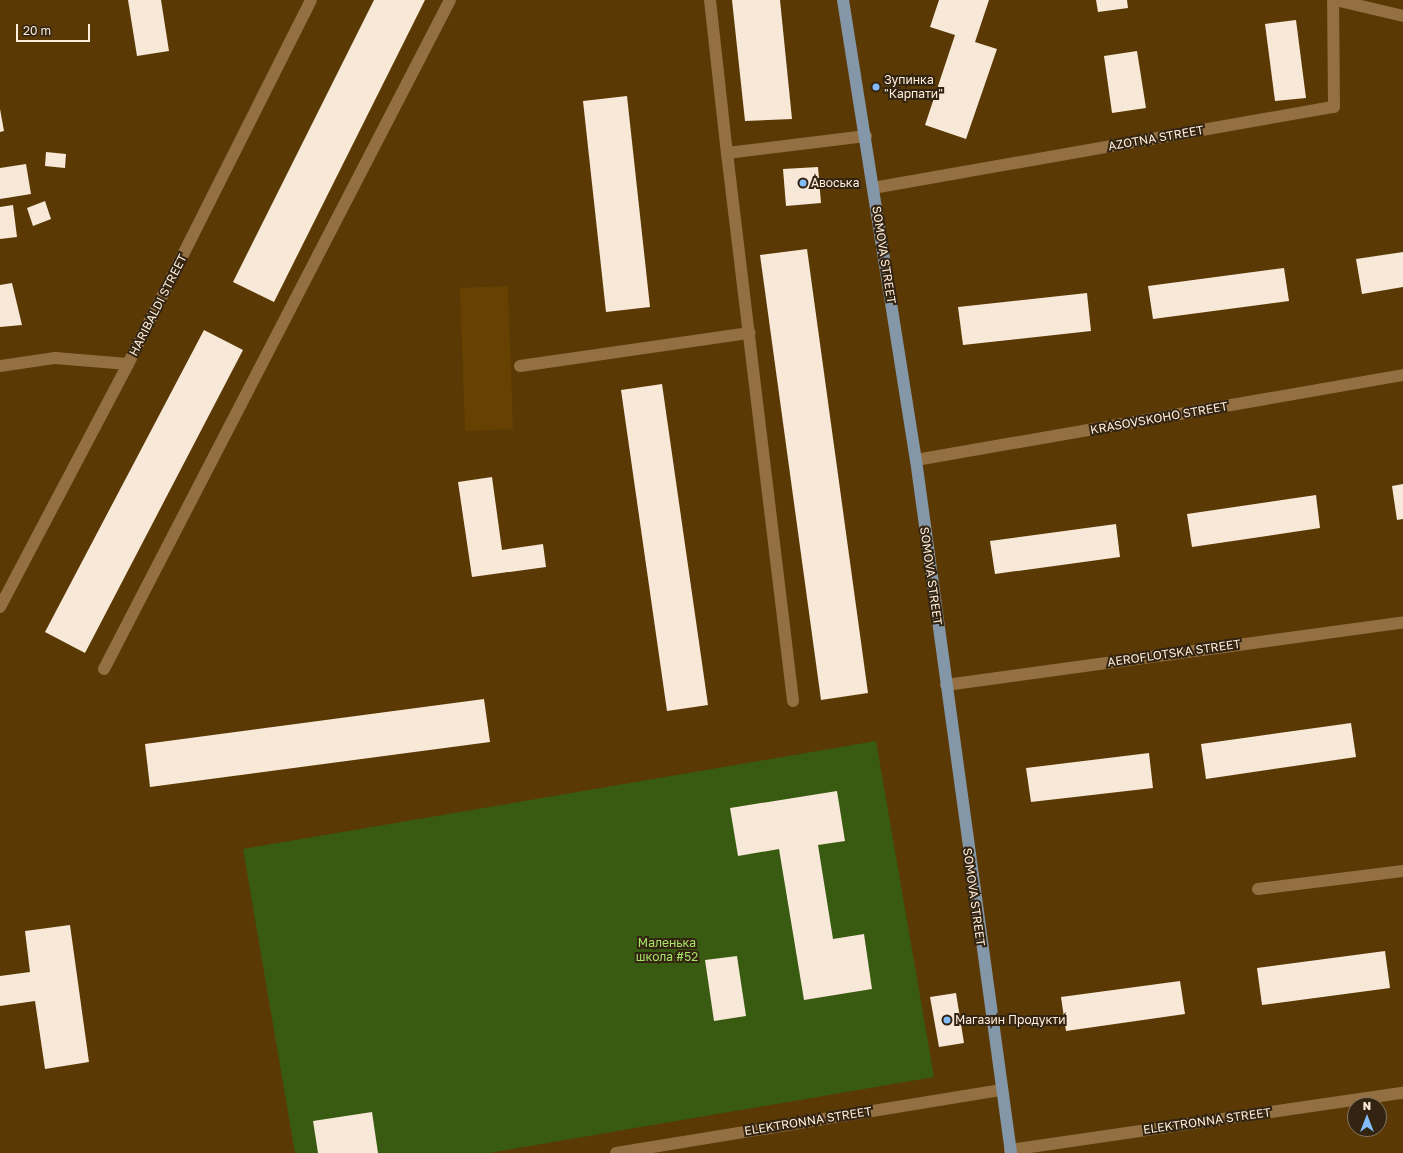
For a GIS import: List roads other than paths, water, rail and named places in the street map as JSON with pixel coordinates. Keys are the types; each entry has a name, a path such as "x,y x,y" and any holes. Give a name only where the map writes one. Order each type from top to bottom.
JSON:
{"main road":[{"name":"SOMOVA STREET","path":"843,0 866,136 916,460 1000,1090 1010,1151"}],"street":[{"name":"HARIBALDI STREET","path":"0,607 128,364 311,0"},
{"path":"104,669 450,0"},
{"path":"710,0 793,701"},
{"name":"AZOTNA STREET","path":"873,188 1334,107 1334,0 1403,16"},
{"path":"727,153 866,136"},
{"path":"520,366 750,334"},
{"path":"0,366 55,358 128,364"},
{"name":"KRASOVSKOHO STREET","path":"916,460 1403,376"},
{"name":"AEROFLOTSKA STREET","path":"946,685 1403,622"},
{"path":"1258,889 1403,871"},
{"name":"ELEKTRONNA STREET","path":"616,1153 1000,1090"},
{"name":"ELEKTRONNA STREET","path":"1010,1151 1403,1093"}],"place":[{"name":"Зупинка \"Карпати\"","path":"876,87"},
{"name":"Авоська","path":"803,183"},
{"name":"Магазин Продукти","path":"947,1020"}],"park label":[{"name":"Маленька школа #52","path":"667,950"}]}
